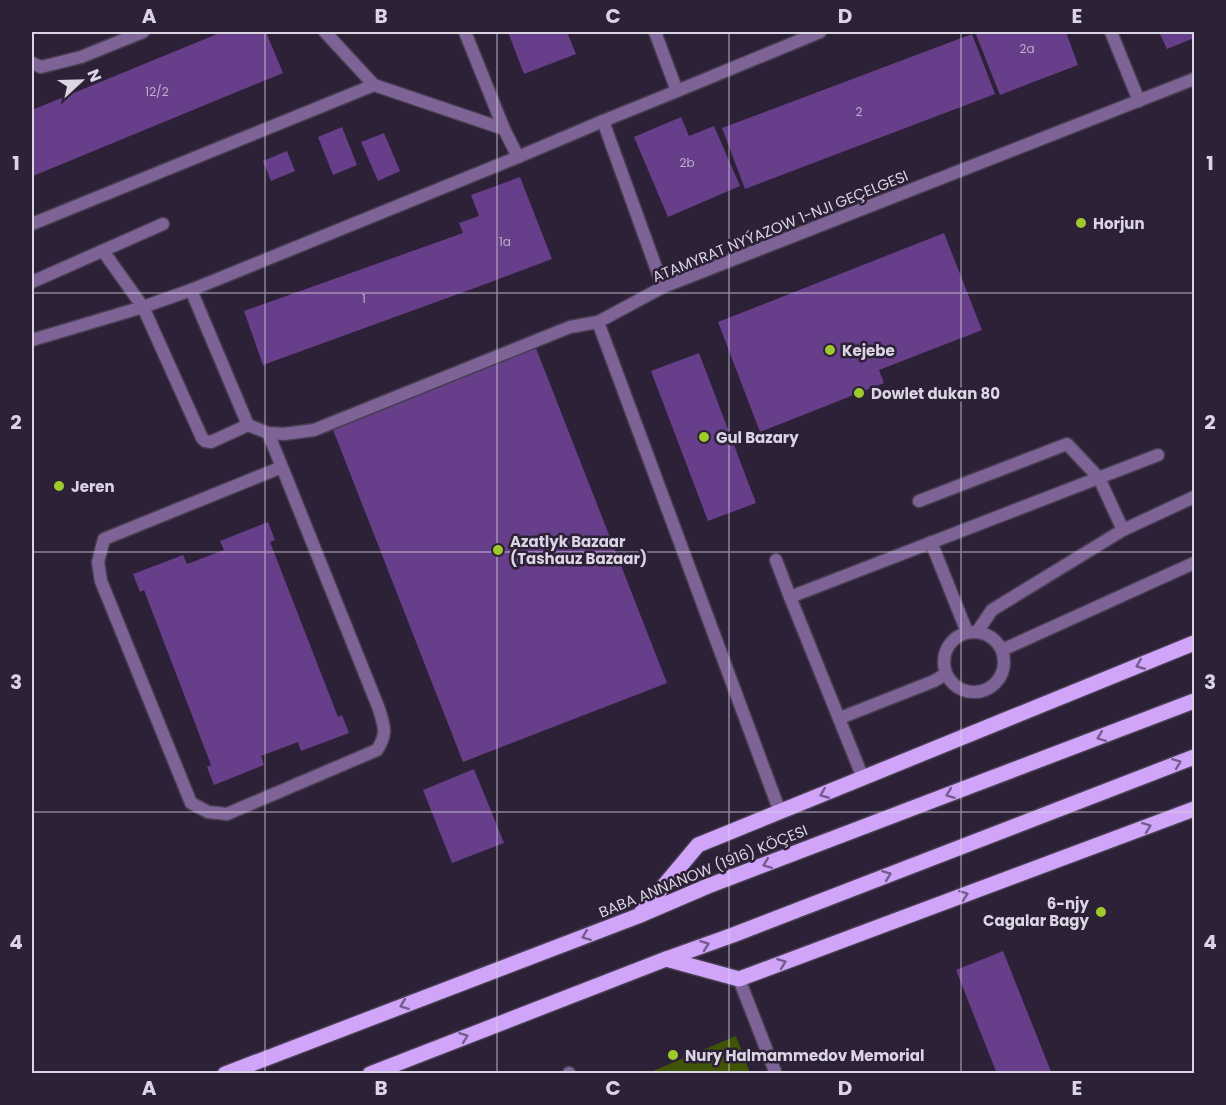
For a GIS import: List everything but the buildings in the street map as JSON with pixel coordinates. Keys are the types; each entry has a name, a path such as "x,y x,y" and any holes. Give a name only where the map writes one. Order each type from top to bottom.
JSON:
{"main road":[{"path":"638,916 698,845 1194,643"},
{"name":"BABA ANNANOW (1916) KÖÇESI","path":"225,1074 638,916 708,886 1194,701"},
{"path":"370,1074 1194,757"},
{"path":"666,959 739,979 1194,809"}],"street":[{"path":"32,63 41,66 81,57 143,32"},
{"path":"325,32 374,86 504,129"},
{"path":"465,32 518,158"},
{"path":"655,32 677,91"},
{"path":"32,340 143,307 191,290 518,158 820,32"},
{"path":"1111,32 1139,102"},
{"name":"ATAMYRAT NYÝAZOW 1-NJI GEÇELGESI","path":"268,433 284,434 314,430 570,327 598,322 663,287 1194,79"},
{"path":"32,224 374,86"},
{"path":"603,121 663,287"},
{"path":"32,282 163,224"},
{"path":"103,251 143,307 202,438 211,442 248,425"},
{"path":"191,290 248,425 268,433 282,466 379,709 384,727 384,739 377,750 227,814 208,812 191,802 101,581 98,562 104,539 282,466"},
{"path":"598,322 780,812"},
{"path":"919,501 1067,444 1099,478 1123,530"},
{"path":"790,597 1158,455"},
{"path":"972,632 987,635 996,641 1002,650 1004,660 1003,671 998,680 981,692 960,689 946,674 945,654 949,644 957,637 972,632 992,610 1123,530 1194,497"},
{"path":"931,542 972,632"},
{"path":"776,560 863,778"},
{"path":"1002,650 1194,563"},
{"path":"840,718 934,681 946,674"},
{"path":"739,979 776,1074"}],"green space":[{"path":"736,1036 750,1073 648,1073"}],"place":[{"name":"Horjun","path":"1081,223"},
{"name":"Kejebe","path":"830,350"},
{"name":"Dowlet dukan 80","path":"859,393"},
{"name":"Gul Bazary","path":"704,437"},
{"name":"Jeren","path":"59,486"},
{"name":"Azatlyk Bazaar (Tashauz Bazaar)","path":"498,550"},
{"name":"6-njy Cagalar Bagy","path":"1101,912"},
{"name":"Nury Halmammedov Memorial","path":"673,1055"}]}
